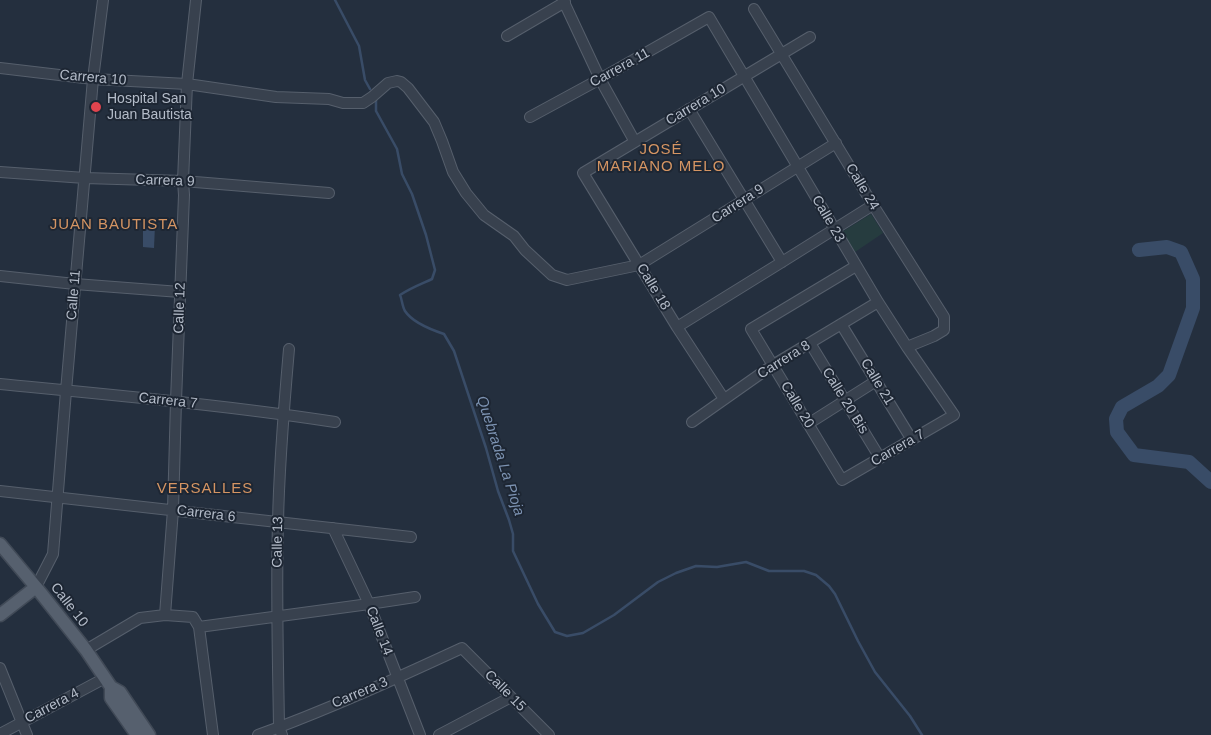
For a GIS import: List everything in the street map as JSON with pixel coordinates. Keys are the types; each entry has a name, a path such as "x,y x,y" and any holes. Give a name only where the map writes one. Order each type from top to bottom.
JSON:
{"main road":[{"name":"Calle 10","path":"0,544 86,650 108,682"},
{"path":"0,615 36,587"},
{"path":"108,682 111,698 137,735"},
{"path":"108,682 120,692 149,735"}],"street":[{"name":"Calle 11","path":"36,587 53,554 93,79 103,0"},
{"name":"Calle 12","path":"165,616 173,510 187,84 196,0"},
{"path":"508,36 564,1 600,79 635,142"},
{"name":"Calle 24","path":"754,9 873,205 944,317 944,330 907,347"},
{"name":"Carrera 11","path":"530,117 709,18"},
{"name":"Calle 23","path":"709,18 878,302 954,416"},
{"name":"Carrera 10","path":"583,173 810,37"},
{"name":"Carrera 10","path":"0,68 93,79 187,84 276,97"},
{"name":"Carrera 9","path":"276,97 329,99 343,103 363,103 388,83 401,82 408,88 434,122 453,172 466,194 484,214 514,236 525,250 552,275 567,280 639,265 836,143"},
{"path":"689,109 782,262"},
{"name":"Carrera 9","path":"0,172 85,178 183,181 329,193"},
{"name":"Calle 18","path":"583,173 677,327 724,399"},
{"path":"677,327 873,205"},
{"name":"Calle 20","path":"842,480 751,329 856,266"},
{"path":"0,276 180,292"},
{"name":"Carrera 8","path":"692,422 773,365 878,302"},
{"name":"Calle 21","path":"842,324 912,440"},
{"name":"Calle 20 Bis","path":"810,343 880,458"},
{"name":"Calle 13","path":"280,731 277,617 278,522 283,414 289,348"},
{"path":"808,424 876,381"},
{"name":"Carrera 7","path":"0,384 176,401 335,422"},
{"name":"Carrera 7","path":"842,480 954,416"},
{"name":"Carrera 6","path":"0,491 411,537"},
{"name":"Calle 14","path":"333,528 369,604 420,735"},
{"path":"199,627 415,597"},
{"path":"86,650 140,618 165,616 194,617 199,627 213,735"},
{"name":"Carrera 3","path":"258,735 280,731 462,648"},
{"name":"Calle 15","path":"462,648 549,735"},
{"path":"0,668 27,735"},
{"name":"Carrera 4","path":"0,734 108,682"},
{"path":"439,735 511,697"}],"green space":[{"path":"871,214 883,233 855,252 842,232"}],"water":[{"path":"143,225 155,225 154,248 143,247"}],"waterway":[{"name":"Quebrada La Pioja","path":"335,0 359,46 365,80 370,89"},
{"name":"Quebrada La Pioja","path":"376,100 376,111 397,149 402,174 412,194 426,235 435,270 432,279 400,295 403,307 408,315 417,322 444,334 454,351 509,520 513,534 513,551 538,604 555,632 567,636 583,633 614,615 658,582 696,566 717,567 746,562 769,571 804,571 816,575 835,594 875,672 910,716 922,735"},
{"path":"1139,250 1167,247 1181,252 1193,279 1193,308 1169,375 1158,386 1122,407 1116,419 1117,432 1134,455 1189,462 1211,482"}],"place":[{"name":"Hospital San Juan Bautista","path":"96,107"}],"district":[{"name":"JOSÉ MARIANO MELO","path":"661,158"},
{"name":"JUAN BAUTISTA","path":"114,225"},
{"name":"VERSALLES","path":"205,489"}]}
